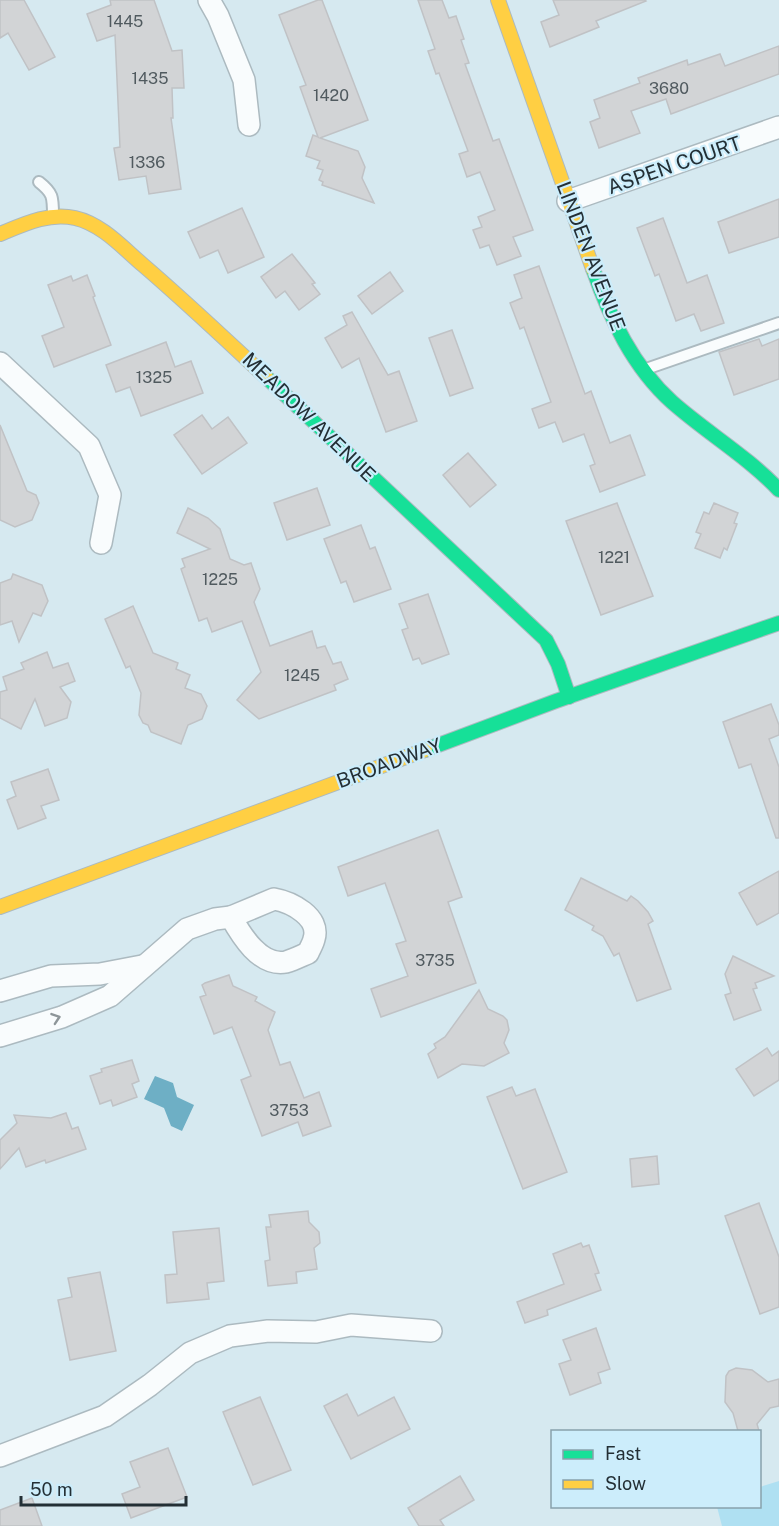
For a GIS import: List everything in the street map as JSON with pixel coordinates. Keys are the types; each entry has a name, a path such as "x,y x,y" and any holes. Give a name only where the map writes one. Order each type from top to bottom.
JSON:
{"street":[{"path":"209,0 219,16 244,80 249,125"},
{"name":"LINDEN AVENUE","path":"498,0 606,306 624,340 659,389 747,460 779,490"},
{"name":"ASPEN COURT","path":"568,201 779,127"},
{"name":"MEADOW AVENUE","path":"0,234 53,216 76,218 98,227 195,310 294,401 382,488 546,640 558,664 569,697"},
{"path":"0,363 89,446 110,495 101,543"},
{"name":"BROADWAY","path":"0,907 569,697 779,623"},
{"path":"0,1036 62,1017 110,996 187,929 215,919 231,917"},
{"path":"0,991 51,976 100,974 142,966"},
{"path":"0,1456 105,1416 150,1385 190,1353 230,1336 268,1331 316,1332 351,1325 430,1331"}],"lane":[{"path":"39,182 48,189 53,198 53,216"},
{"path":"644,370 779,323"}],"shaded area":[{"path":"155,1076 173,1083 177,1097 194,1105 182,1131 171,1126 164,1108 144,1099"},
{"path":"779,1481 779,1526 722,1526 717,1508 761,1508 761,1487"}],"building":[{"path":"0,0 24,0 55,57 29,70 8,33 0,38"},
{"path":"110,0 154,0 172,51 182,50 184,88 172,88 173,118 171,118 181,189 149,194 146,176 119,180 114,148 120,147 115,35 97,41 87,14 111,5"},
{"path":"322,0 368,120 320,138 358,151 365,167 362,178 374,203 322,185 323,182 319,180 323,170 317,168 320,161 306,156 313,135 318,137 300,87 306,85 279,15"},
{"path":"418,0 442,0 449,18 456,16 469,63 465,64 493,141 499,139 533,230 513,237 521,256 497,265 489,245 480,248 473,230 482,227 478,217 495,210 480,172 467,177 459,154 468,151 439,73 436,74 428,51 435,49"},
{"path":"553,0 646,1 596,21 599,27 550,47 541,22 559,15"},
{"path":"779,46 779,74 671,114 666,99 631,111 640,133 599,148 590,122 600,118 594,100 640,83 638,78 687,60 688,65 720,54 725,66"},
{"path":"779,199 779,237 729,253 718,222"},
{"path":"242,208 264,257 228,273 218,250 200,258 188,232"},
{"path":"663,218 687,283 707,275 724,323 701,331 694,314 676,321 659,274 655,276 637,228"},
{"path":"292,254 315,283 312,284 320,294 299,310 285,291 276,298 261,277"},
{"path":"539,266 585,394 591,391 610,443 630,435 645,475 600,492 590,466 595,464 584,434 563,442 555,422 539,428 532,409 551,402 524,327 520,329 510,303 522,298 514,275"},
{"path":"390,272 403,291 372,314 358,296"},
{"path":"87,275 111,345 54,367 42,336 64,327 48,285 71,276 73,281"},
{"path":"352,312 388,375 399,371 417,421 386,432 359,358 342,368 325,338 347,325 343,316"},
{"path":"452,330 473,388 450,396 429,338"},
{"path":"759,339 762,346 779,339 779,379 734,395 719,352"},
{"path":"166,342 175,367 191,361 203,393 141,416 130,387 116,392 106,365"},
{"path":"202,415 212,429 228,417 247,443 202,474 174,435"},
{"path":"0,425 27,491 36,495 39,503 32,520 15,527 0,520"},
{"path":"468,453 496,485 470,507 443,475"},
{"path":"317,488 330,525 287,540 274,503"},
{"path":"617,503 653,596 601,615 566,521"},
{"path":"714,503 738,513 734,523 737,524 727,550 724,548 720,558 695,548 701,534 696,532 704,512 709,514"},
{"path":"188,508 208,518 220,529 230,559 244,565 251,563 260,589 254,602 270,646 312,631 317,648 325,646 333,664 341,662 348,679 334,685 336,690 259,719 237,700 261,672 242,621 212,632 207,618 199,621 181,569 185,567 182,559 210,549 177,533"},
{"path":"361,525 370,549 375,547 391,589 354,602 346,581 341,583 324,539"},
{"path":"13,574 42,585 48,601 41,616 33,613 19,642 12,621 0,625 0,583 11,579"},
{"path":"428,594 449,654 422,664 419,658 413,660 402,630 408,628 399,604"},
{"path":"133,606 153,653 178,663 176,669 190,675 185,688 201,694 207,706 202,719 188,725 181,744 151,732 148,725 143,723 139,715 141,693 130,666 126,668 105,619"},
{"path":"47,652 53,668 68,663 75,681 60,687 71,702 67,718 45,726 35,699 21,729 0,718 0,692 7,690 3,677 24,669 21,663"},
{"path":"771,704 779,725 779,735 769,739 779,767 779,838 776,838 751,764 739,768 723,722"},
{"path":"48,769 59,800 41,806 46,818 18,829 7,800 16,796 11,782"},
{"path":"438,830 462,897 448,902 476,983 381,1017 371,989 408,976 396,944 406,941 385,883 348,896 338,867"},
{"path":"779,871 779,913 757,925 739,893"},
{"path":"581,878 627,901 631,896 648,912 653,921 648,924 671,989 637,1001 619,953 614,956 603,936 592,930 594,926 565,910"},
{"path":"733,956 774,976 755,983 757,988 753,989 761,1010 734,1020 725,995 731,993 725,974"},
{"path":"229,975 233,986 257,997 255,1001 275,1012 268,1030 280,1065 290,1062 304,1098 319,1092 331,1126 303,1136 298,1122 262,1136 241,1080 251,1076 232,1027 214,1034 200,997 206,995 202,985"},
{"path":"479,990 488,1009 507,1020 509,1030 504,1043 509,1053 484,1066 462,1064 438,1078 428,1054 436,1048 434,1044 445,1037"},
{"path":"767,1048 772,1056 779,1051 779,1080 754,1096 736,1069"},
{"path":"132,1060 139,1081 132,1084 137,1097 113,1106 111,1100 100,1104 90,1076 102,1072 101,1069"},
{"path":"512,1087 516,1096 535,1089 567,1172 523,1189 487,1097"},
{"path":"66,1113 72,1129 78,1127 86,1149 46,1163 45,1160 26,1167 19,1148 0,1169 0,1140 17,1123 14,1115 51,1118"},
{"path":"657,1156 659,1184 632,1187 630,1159"},
{"path":"759,1203 779,1257 779,1307 760,1314 725,1216"},
{"path":"308,1211 309,1222 319,1232 320,1243 314,1248 317,1269 296,1272 297,1283 268,1286 265,1261 270,1260 266,1227 271,1227 269,1215"},
{"path":"219,1228 224,1281 207,1283 209,1299 167,1303 165,1275 177,1274 173,1232"},
{"path":"581,1243 583,1247 589,1245 599,1273 595,1274 601,1290 547,1310 548,1315 525,1323 517,1302 564,1284 553,1254"},
{"path":"100,1272 116,1351 70,1360 58,1300 72,1297 68,1278"},
{"path":"596,1328 610,1369 598,1373 601,1383 570,1395 559,1364 571,1360 563,1340"},
{"path":"736,1368 752,1370 768,1382 779,1379 779,1406 770,1408 757,1424 759,1430 738,1430 733,1413 725,1402 726,1376 729,1371"},
{"path":"347,1394 358,1416 394,1397 410,1429 351,1459 324,1406"},
{"path":"260,1397 291,1470 253,1485 223,1412"},
{"path":"168,1448 187,1497 131,1518 122,1494 140,1487 130,1462"},
{"path":"460,1476 474,1500 440,1520 444,1526 419,1526 408,1508"},
{"path":"32,1498 42,1526 0,1526 0,1510"}],"traffic: fast":[{"path":"593,269 624,341 658,388 685,413 754,466 779,490"},
{"path":"266,377 546,640 558,664 569,697"},
{"path":"425,750 556,701 779,623"}],"traffic: slow":[{"path":"498,0 593,269"},
{"path":"0,234 37,220 56,217 75,218 94,225 120,244 266,377"},
{"path":"0,907 425,750"}]}
